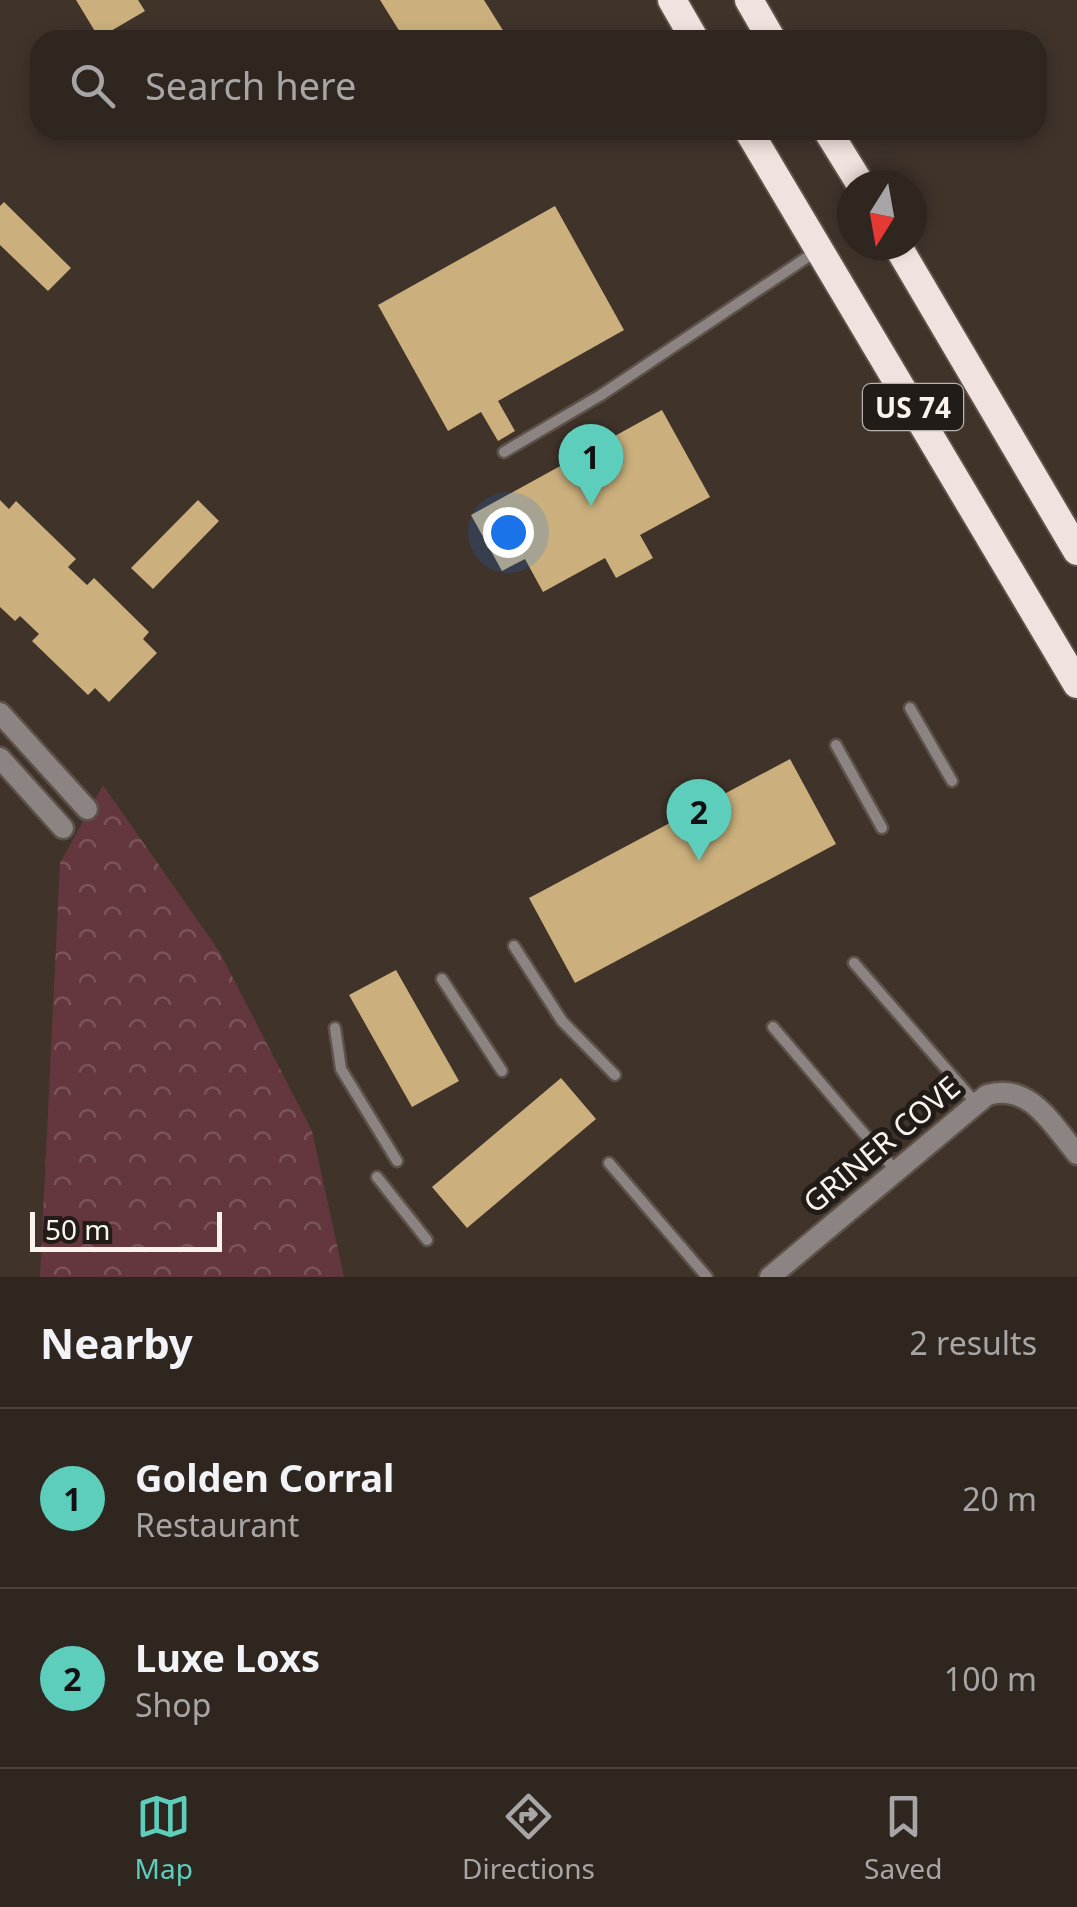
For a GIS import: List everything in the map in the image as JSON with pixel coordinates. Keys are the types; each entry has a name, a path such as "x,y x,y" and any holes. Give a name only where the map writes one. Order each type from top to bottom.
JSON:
{"highway":[{"path":"672,0 689,30"},
{"path":"749,0 766,30"},
{"name":"US 74","path":"754,140 1077,684"},
{"path":"833,140 851,170"},
{"name":"US 74","path":"906,260 1077,551"}],"street":[{"path":"0,712 88,809"},
{"path":"0,758 63,828"},
{"name":"GRINER COVE","path":"770,1277 975,1102 993,1093 1007,1092 1026,1098 1077,1154"}],"lane":[{"path":"504,452 601,396 819,250"},
{"path":"910,708 952,781"},
{"path":"836,746 882,828"},
{"path":"514,946 562,1021 615,1075"},
{"path":"854,963 975,1102"},
{"path":"442,979 502,1071"},
{"path":"773,1027 895,1170"},
{"path":"335,1028 341,1069 397,1160"},
{"path":"608,1164 706,1277"},
{"path":"378,1177 426,1240"}],"green space":[{"path":"103,785 219,951 312,1131 344,1277 40,1277 60,863"}],"building":[{"path":"76,0 138,0 145,11 113,30 94,30"},
{"path":"380,0 484,0 503,30 399,30"},
{"path":"4,202 71,268 48,291 0,245 0,206"},
{"path":"555,206 624,330 498,401 515,431 498,441 481,412 448,431 378,305"},
{"path":"662,410 710,497 640,535 653,558 616,578 605,558 543,592 525,559 502,571 471,515"},
{"path":"0,500 9,509 16,501 76,559 68,567 87,585 94,578 149,632 143,639 157,653 109,702 95,688 88,695 32,641 39,634 20,616 15,621 0,607"},
{"path":"198,500 219,521 153,589 131,568"},
{"path":"790,759 836,844 575,983 529,898"},
{"path":"396,970 459,1081 412,1107 349,995"},
{"path":"561,1078 596,1119 467,1228 432,1187"}],"place":[{"name":"Golden Corral","path":"591,506"},
{"name":"Luxe Loxs","path":"699,861"}]}
